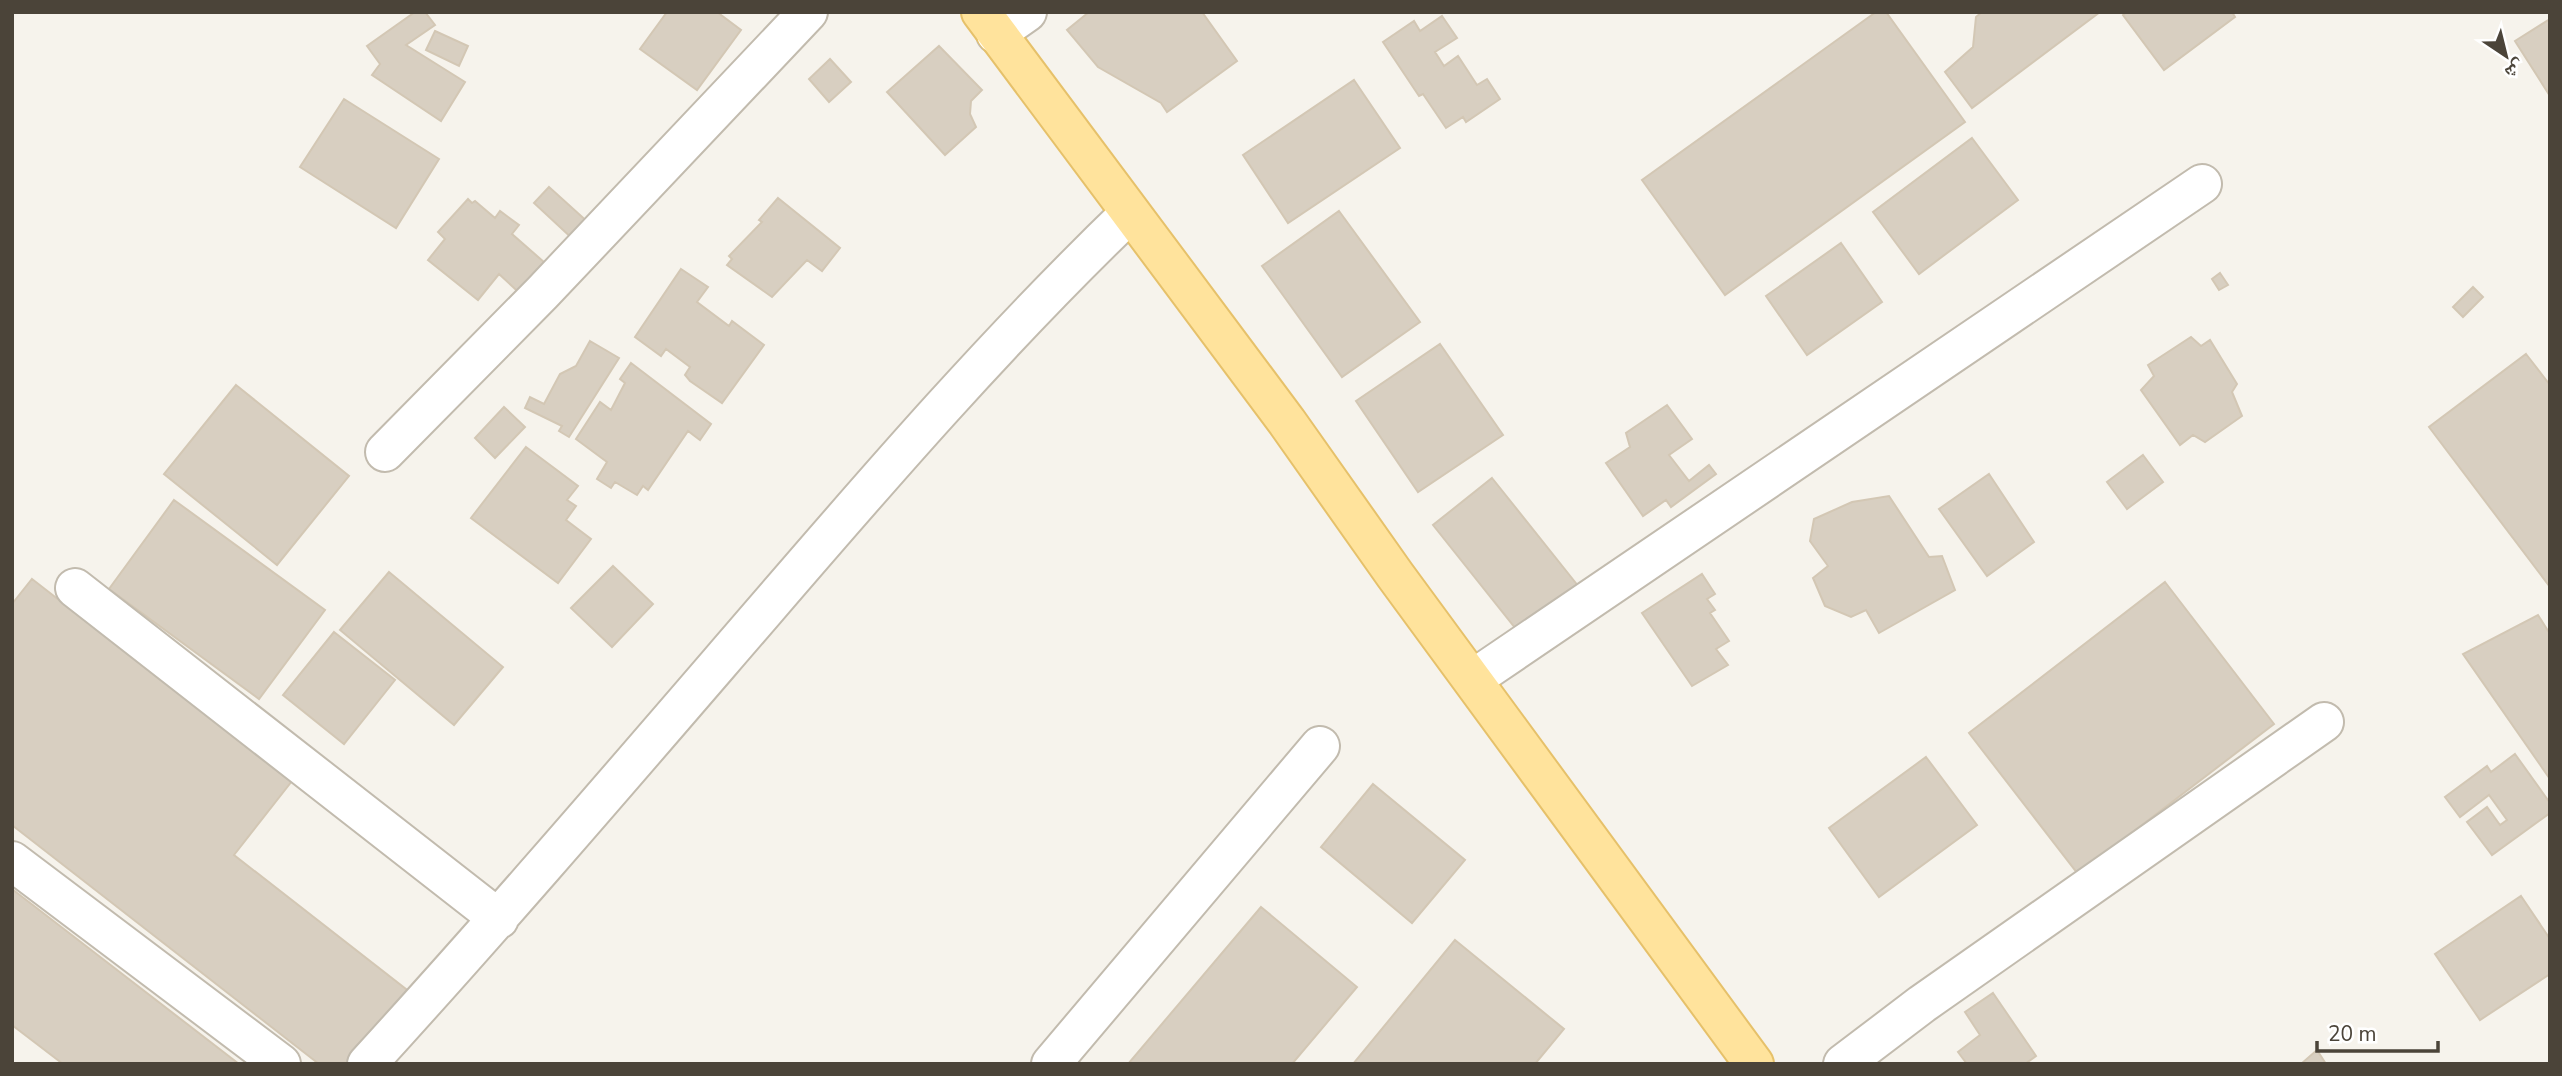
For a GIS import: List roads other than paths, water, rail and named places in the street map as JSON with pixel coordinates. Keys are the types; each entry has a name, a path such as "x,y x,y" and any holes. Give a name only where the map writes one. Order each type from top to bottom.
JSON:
{"main road":[{"path":"1001,19 1129,213 1287,422 1754,1064"}],"street":[{"path":"385,452 542,293 808,12"},
{"path":"1473,678 2202,184"},
{"path":"367,1064 499,919 887,468 997,346 1129,213"},
{"path":"75,588 499,919"},
{"path":"1843,1064 1922,1004 2324,722"},
{"path":"1051,1064 1320,746"},
{"path":"12,861 281,1064"}]}
